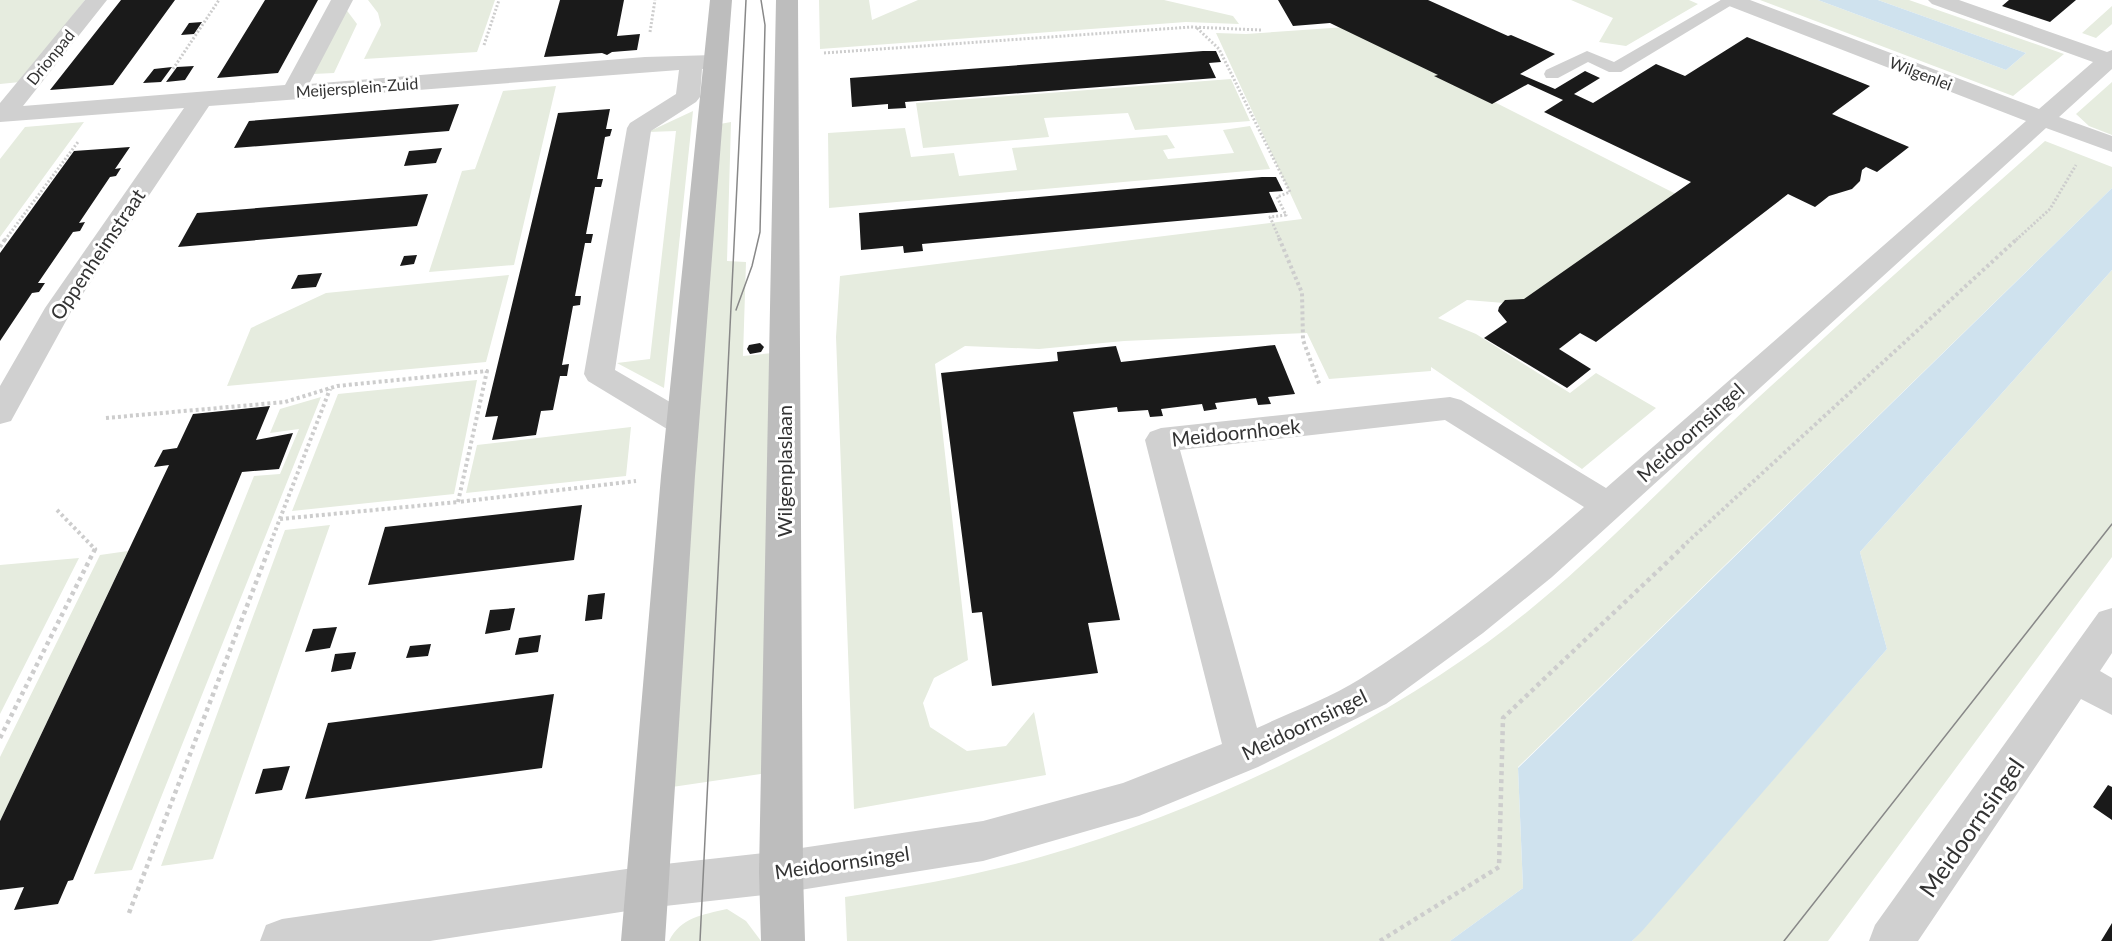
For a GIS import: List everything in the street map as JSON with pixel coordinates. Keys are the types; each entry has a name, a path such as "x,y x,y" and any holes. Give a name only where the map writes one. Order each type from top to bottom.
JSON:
{"street":[{"name":"Drionpad","path":"2,114 96,0"},
{"path":"293,92 342,0"},
{"path":"683,424 598,374 639,128 688,97 703,62 721,0"},
{"name":"Wilgenplaslaan","path":"783,941 781,872 787,0"},
{"name":"Wilgenlei","path":"1731,0 2102,142"},
{"path":"1939,0 2111,59"},
{"name":"Meidoornsingel","path":"282,941 648,887 781,872 983,841 1124,802 1244,754 1372,692 1470,622 1530,574 2111,59"},
{"name":"Meijersplein-Zuid","path":"2,114 645,64 703,62"},
{"path":"643,941 683,424 703,62"},
{"name":"Oppenheimstraat","path":"0,413 59,308 202,99"},
{"name":"Meidoornhoek","path":"1244,754 1161,440 1450,408 1608,505"},
{"name":"Meidoornsingel","path":"1891,941 2112,623"},
{"path":"2075,676 2112,698"}],"lane":[{"path":"1552,74 1587,56 1615,68 1731,0"}],"path":[{"path":"149,103 219,0"},
{"path":"481,55 499,0"},
{"path":"787,55 1196,27 1262,30"},
{"path":"1196,27 1219,49 1290,192 1277,196 1286,215 1270,217 1302,293 1303,340 1333,421"},
{"path":"0,247 105,107"},
{"path":"1380,941 1499,867 1503,718 1697,533 2050,209 2102,142"},
{"path":"106,418 285,402 330,389 486,371 458,502"},
{"path":"129,913 330,389"},
{"path":"280,519 458,502 678,476"},
{"path":"0,738 95,549 57,510"}],"shaded area":[{"path":"0,0 85,0 20,82 0,84"},
{"path":"368,0 495,0 477,52 364,59 381,25 378,13"},
{"path":"819,0 869,0 872,20 918,0 1164,0 1233,16 1239,24 1186,22 820,49"},
{"path":"1571,0 1689,0 1698,4 1626,46 1599,42 1613,18"},
{"path":"1760,0 1818,0 2006,70 2026,53 1878,0 1909,0 2064,54 2013,96"},
{"path":"2112,6 2112,24 2096,38 2082,33"},
{"path":"345,8 357,24 334,73 313,74"},
{"path":"1346,27 1678,195 1530,305 1467,300 1438,318 1476,334 1570,393 1596,373 1656,408 1582,469 1431,367 1431,371 1329,379 1307,333 1124,341 1039,349 965,346 935,364 968,660 934,678 923,703 930,727 967,751 1006,746 1034,712 1046,775 854,809 836,337 840,276 1302,219 1216,33 1246,34"},
{"path":"1231,79 1250,121 1135,130 1128,113 1044,118 1049,137 923,148 916,103"},
{"path":"2112,82 2112,135 2089,126 2076,114"},
{"path":"556,86 514,265 429,272 462,171 475,169 503,91"},
{"path":"693,111 664,388 617,363 650,359 676,131 648,132"},
{"path":"84,122 0,237 0,159 25,127"},
{"path":"731,122 727,261 746,262 743,356 773,353 768,773 672,787 720,124"},
{"path":"1250,126 1270,169 829,208 828,133 905,128 911,157 954,153 959,176 1017,170 1012,148 1167,135 1175,148 1163,150 1168,159 1234,153 1223,130"},
{"path":"2045,141 2112,167 2112,188 1518,767 1523,888 1450,941 847,941 845,897 945,880 1020,863 1102,838 1160,817 1275,768 1386,709 1438,676 1488,642 1579,568 1760,396"},
{"path":"2112,270 2112,557 1828,941 1632,941 1887,649 1860,552"},
{"path":"509,275 486,362 227,386 251,328 326,293"},
{"path":"477,380 454,494 292,511 338,394"},
{"path":"321,397 132,870 94,874 254,476 280,474 299,429 270,433 280,409"},
{"path":"631,427 626,476 466,493 477,445"},
{"path":"330,525 213,859 161,866 285,530"},
{"path":"128,551 0,821 0,757 100,555"},
{"path":"79,558 0,714 0,565"},
{"path":"727,909 746,921 761,941 669,941 680,927 693,918"}],"water":[{"path":"1818,0 1878,0 2026,53 2006,70"},
{"path":"2112,188 2112,270 1860,552 1887,649 1643,930 1632,941 1450,941 1523,888 1518,768"}],"building":[{"path":"121,0 175,0 113,85 50,90"},
{"path":"265,0 318,0 278,73 217,78"},
{"path":"560,0 624,0 617,36 640,34 637,50 612,52 607,55 602,53 544,57"},
{"path":"1278,0 1428,0 1508,36 1511,35 1555,54 1520,74 1555,89 1585,71 1600,78 1574,94 1593,103 1656,64 1685,76 1747,37 1870,86 1832,114 1909,147 1877,172 1866,167 1862,170 1860,181 1852,189 1829,196 1815,207 1788,194 1596,342 1580,333 1559,349 1591,369 1567,388 1484,338 1507,322 1498,311 1499,307 1505,300 1524,299 1691,182 1544,112 1563,100 1528,84 1492,104 1330,23 1293,26"},
{"path":"2009,0 2076,0 2050,22 2002,6"},
{"path":"202,22 194,34 181,35 189,23"},
{"path":"1216,51 1221,62 1209,63 1216,78 905,102 906,108 888,109 888,104 852,107 850,78"},
{"path":"194,66 185,80 166,82 177,67"},
{"path":"172,67 161,82 143,83 154,69"},
{"path":"459,104 449,131 234,148 249,121"},
{"path":"610,109 606,129 612,129 610,136 605,137 597,179 603,179 601,187 595,187 586,234 593,234 591,243 585,243 575,296 581,296 580,305 573,306 562,365 569,364 567,376 560,376 553,410 541,411 536,435 492,440 498,416 485,417 558,113"},
{"path":"130,147 115,169 121,168 116,176 110,177 79,223 85,222 80,231 73,232 38,283 45,283 39,292 32,293 0,341 0,253 74,151"},
{"path":"442,148 436,163 404,166 409,151"},
{"path":"1276,177 1283,191 1269,192 1278,212 922,244 923,251 904,253 903,246 861,250 859,213"},
{"path":"428,194 417,226 178,247 197,213"},
{"path":"417,255 414,264 400,266 404,256"},
{"path":"322,273 316,287 291,289 298,275"},
{"path":"760,343 764,347 761,352 750,354 747,349 749,345"},
{"path":"1275,345 1295,394 1268,397 1271,404 1258,405 1256,398 1215,403 1217,409 1204,411 1202,404 1161,409 1163,416 1150,417 1148,410 1118,412 1117,407 1073,412 1120,620 1088,623 1098,673 992,686 982,612 972,613 941,373 1058,361 1057,352 1116,346 1121,362"},
{"path":"270,406 256,440 293,433 279,469 242,472 73,880 68,881 58,904 14,910 24,887 0,890 0,821 169,465 154,467 163,450 177,448 193,414"},
{"path":"582,505 574,560 368,585 385,527"},
{"path":"605,593 602,619 585,621 588,595"},
{"path":"515,608 510,630 485,634 490,610"},
{"path":"337,627 330,648 305,652 313,629"},
{"path":"541,635 538,652 515,655 519,638"},
{"path":"431,644 428,656 406,658 410,646"},
{"path":"356,652 351,669 331,672 335,654"},
{"path":"554,694 542,768 305,799 328,723"},
{"path":"290,766 282,790 255,794 263,769"},
{"path":"2108,785 2112,787 2112,820 2093,807"},
{"path":"2112,923 2112,941 2101,941"}],"tram line":[{"path":"700,941 746,0"},
{"path":"736,310 752,266 760,232 765,25 761,0"},
{"path":"1784,941 2112,524"}]}
